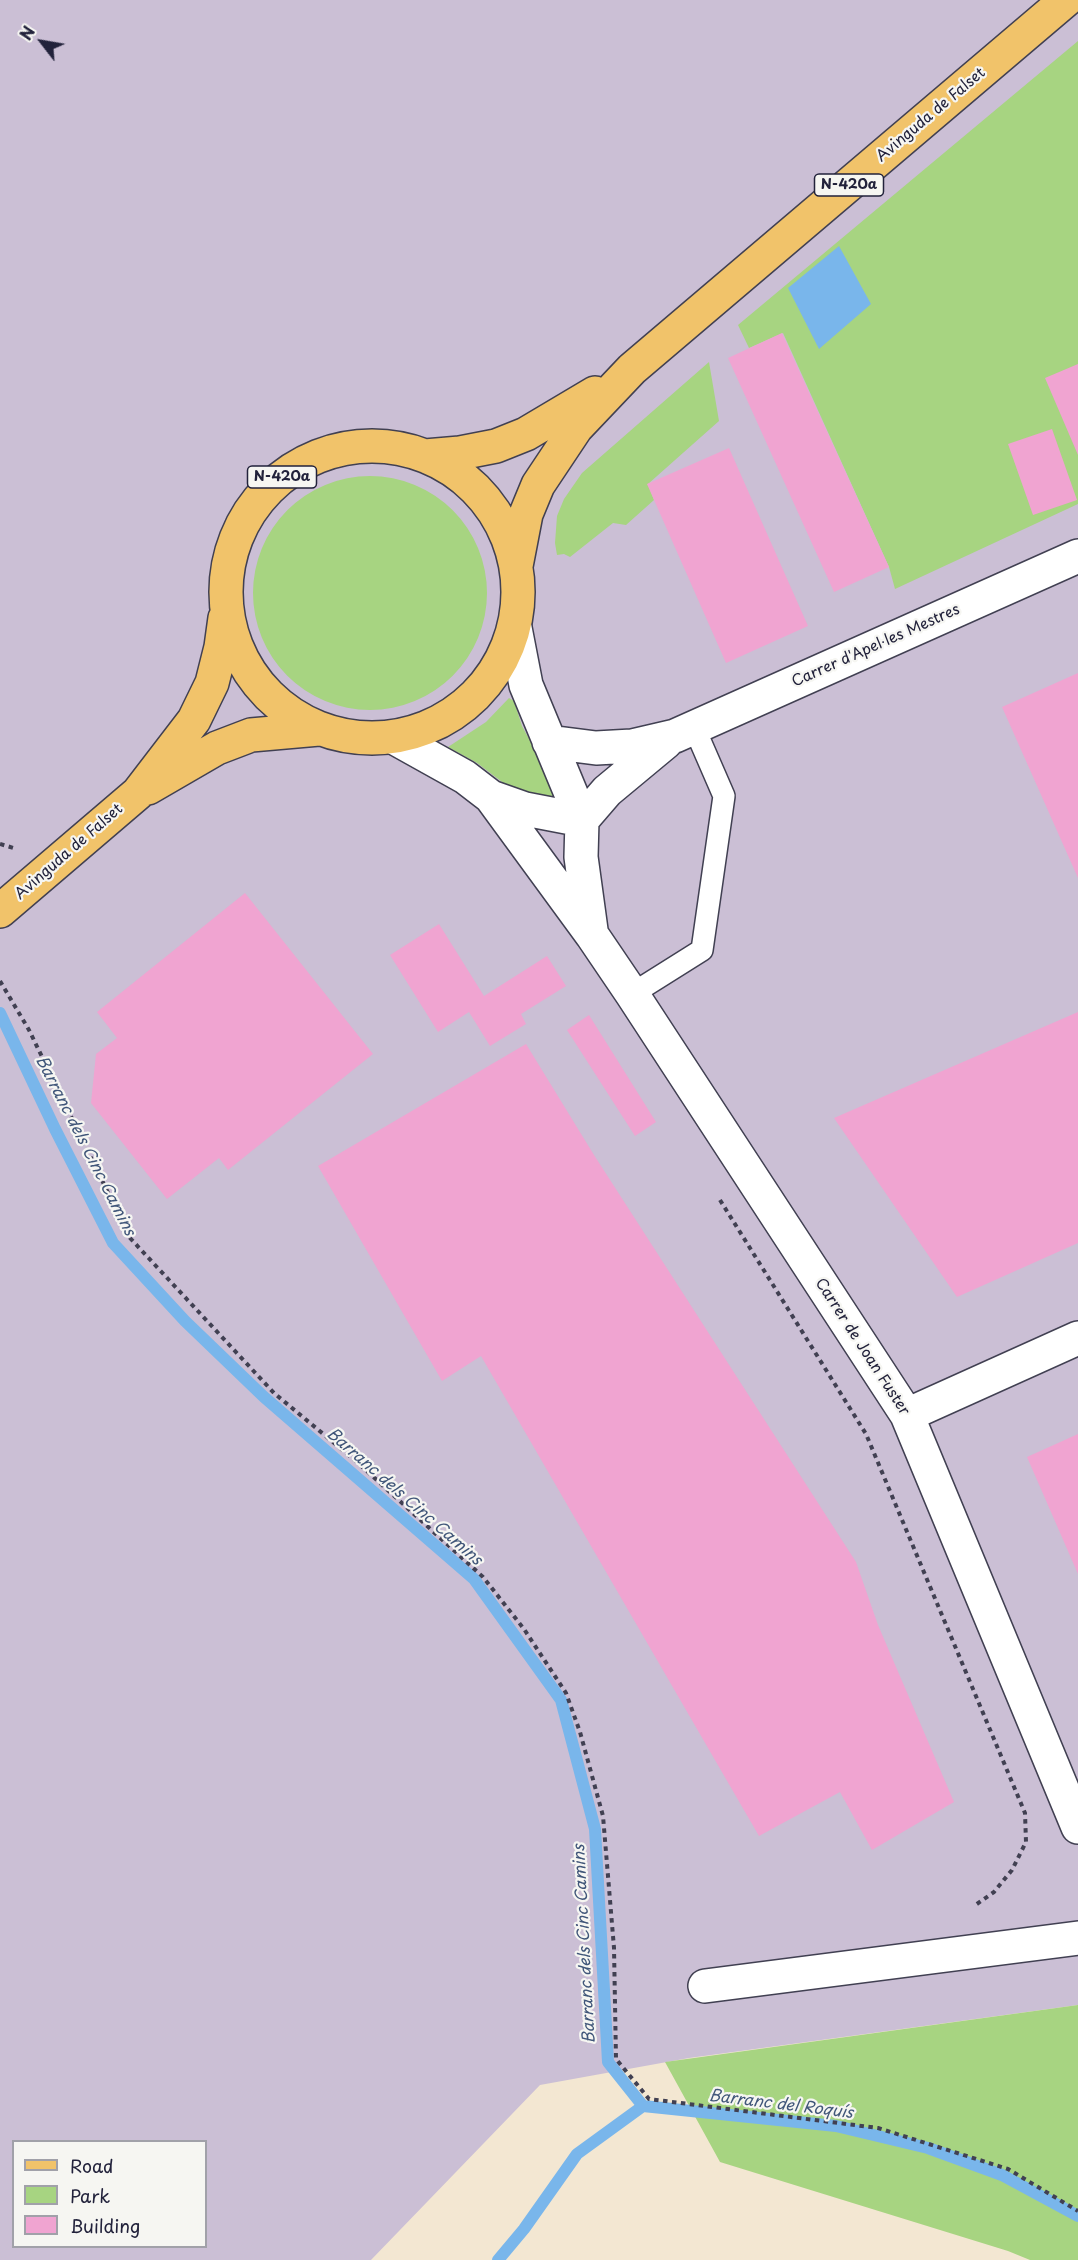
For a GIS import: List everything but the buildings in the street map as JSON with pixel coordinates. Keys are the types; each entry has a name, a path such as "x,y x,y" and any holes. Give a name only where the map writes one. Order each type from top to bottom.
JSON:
{"main road":[{"name":"Avinguda de Falset","path":"632,369 1066,0"},
{"name":"N-420a","path":"425,456 460,453 496,446 526,434 632,369"},
{"name":"N-420a","path":"516,571 526,514 537,485 576,428 632,369"},
{"name":"N-420a","path":"364,445 415,451 448,467 476,488 496,514 513,552 516,571 519,589 515,628 506,654 489,681 460,710 429,728 395,738 346,737 297,720 272,700 258,684 241,658 229,631 224,590 229,557 240,524 256,501 294,467 336,449 364,445"},
{"name":"N-420a","path":"138,793 194,720 212,683 221,647 226,610"},
{"name":"N-420a","path":"138,793 218,748 251,735 319,729"},
{"name":"Avinguda de Falset","path":"0,911 138,793"}],"street":[{"name":"Carrer d'Apel·les Mestres","path":"549,742 596,748 632,746 684,731 1078,556"},
{"name":"Carrer de Joan Fuster","path":"515,628 526,685 582,820 581,857 592,935"},
{"name":"Carrer d'Apel·les Mestres","path":"582,820 606,791 684,731"},
{"name":"Carrer de Joan Fuster","path":"395,738 465,777 491,797 592,935 632,994 907,1415 1078,1827"},
{"name":"Carrer de Joan Fuster","path":"491,797 525,808 582,820"},
{"path":"907,1415 1078,1338"},
{"path":"705,1986 1078,1938"}],"lane":[{"path":"632,994 702,950 724,796 684,731"}],"path":[{"path":"0,981 30,1030 130,1238 274,1393 357,1462 483,1577 524,1629 566,1693 580,1731 603,1816 614,1948 616,2059 649,2099 878,2128 1008,2169 1078,2211"},
{"path":"715,1192 866,1434 1025,1813 1026,1842 1012,1870 994,1892 974,1906"}],"shaded area":[{"path":"0,0 1078,0 1078,2005 689,2058 540,2085 371,2260 0,2260"}],"green space":[{"path":"1078,41 1078,504 895,589 889,567 783,333 749,348 738,325"},
{"path":"709,362 719,421 648,484 654,500 626,525 613,523 570,557 564,554 557,555 555,543 557,516 564,499 582,473"},
{"path":"370,476 415,485 435,496 460,519 478,548 487,593 478,638 467,658 444,683 415,701 370,710 325,701 305,690 280,667 262,638 253,593 262,548 273,528 296,503 325,485"},
{"path":"509,698 514,701 522,726 545,768 554,793 552,797 546,798 510,788 477,763 448,747 486,722"},
{"path":"1078,2005 1078,2260 1030,2260 1008,2251 720,2162 665,2062"}],"water":[{"path":"839,246 871,304 819,349 788,288"}],"waterway":[{"name":"Barranc dels Cinc Camins","path":"0,1013 113,1243 185,1321 264,1397 474,1579 561,1700 595,1829 608,2062 643,2106"},
{"name":"Barranc del Roquís","path":"643,2106 836,2126 928,2148 1002,2175 1078,2216"},
{"path":"498,2260 524,2229 577,2154 643,2106"}]}
